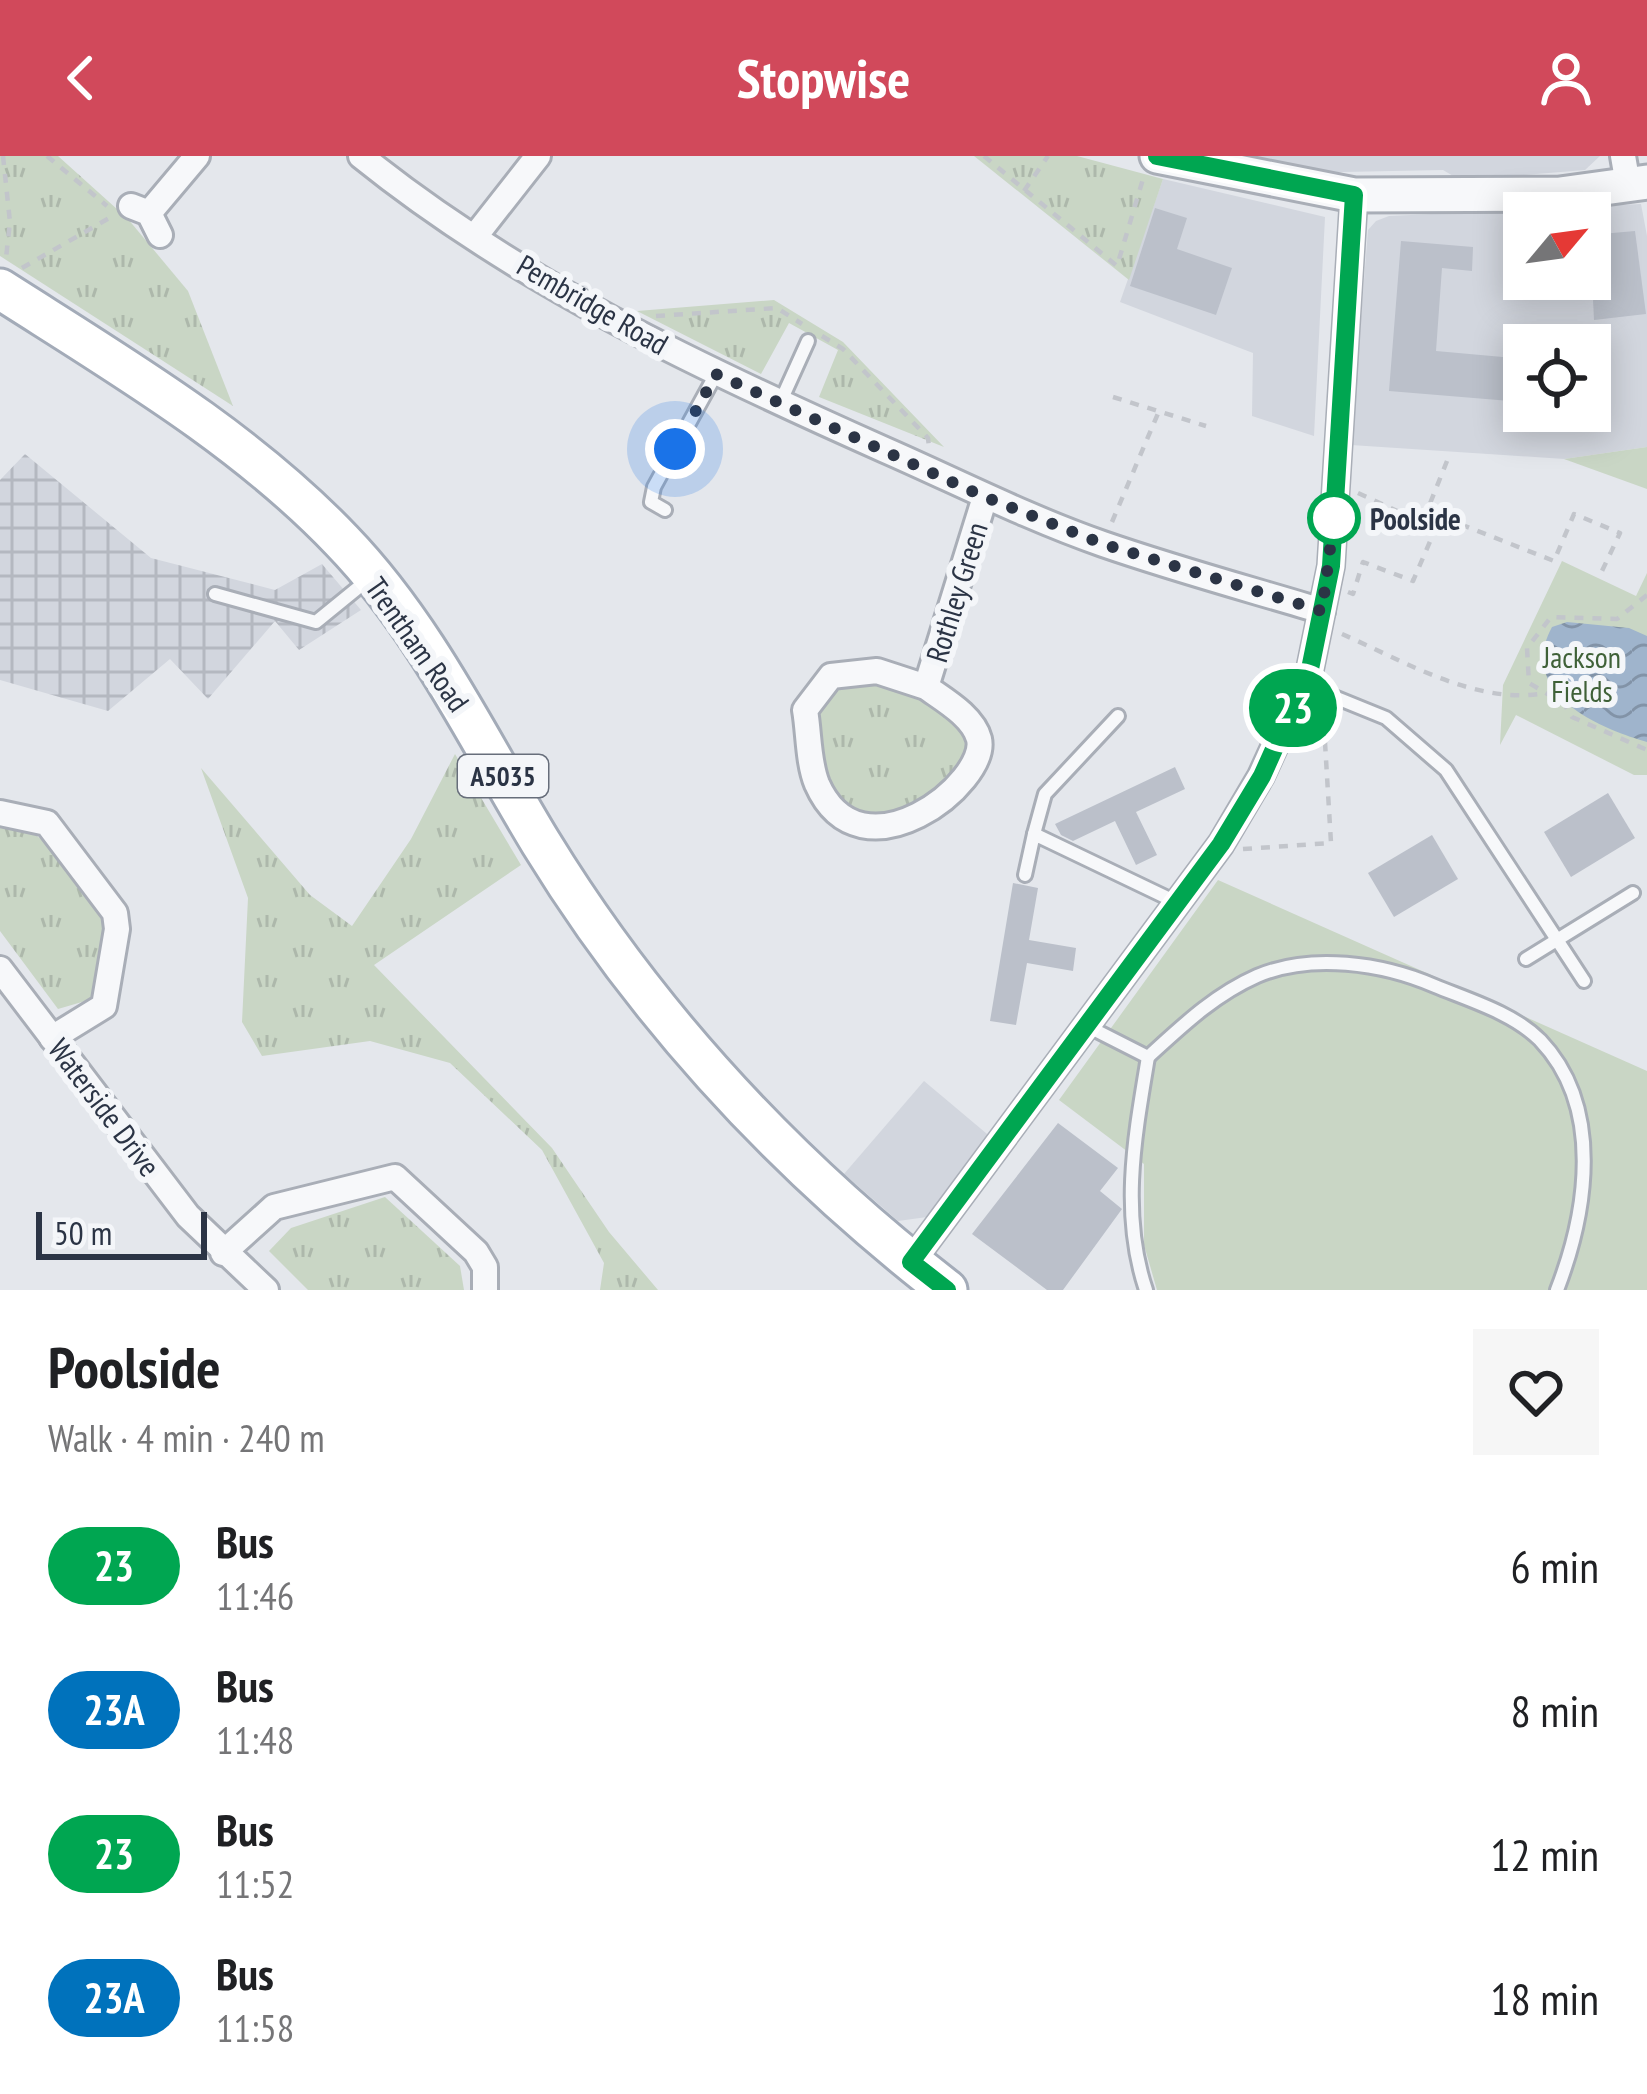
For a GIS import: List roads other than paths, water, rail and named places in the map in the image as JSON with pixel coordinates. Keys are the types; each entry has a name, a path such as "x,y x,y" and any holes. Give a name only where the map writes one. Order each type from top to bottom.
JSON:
{"main road":[{"name":"Trentham Road","path":"3,274 218,432 345,543 461,703 542,845 640,990 799,1164 947,1290"}],"street":[{"path":"139,217 197,156"},
{"name":"Pembridge Road","path":"361,156 611,319 716,374 985,497 1103,544 1321,617"},
{"path":"476,235 538,156"},
{"path":"1150,167 1277,170 1354,195 1540,194 1633,174"},
{"path":"911,1262 1221,844 1316,681 1336,483 1354,195"},
{"name":"Rothley Green","path":"926,687 985,497"},
{"name":"Rothley Green","path":"877,671 926,687 955,707 979,739 968,775 949,794 889,827 863,829 844,822 817,783 805,710 831,676 877,671"},
{"path":"0,814 47,823 115,913 111,991 104,1006 52,1038"},
{"name":"Waterside Drive","path":"0,969 223,1253 266,1290"},
{"path":"223,1253 274,1207 395,1177 476,1252 485,1268 485,1290"}],"lane":[{"path":"780,403 808,341"},
{"path":"665,510 651,502 654,487 716,374"},
{"path":"215,594 316,622 371,577"},
{"path":"1316,681 1386,718 1446,770 1584,981"},
{"path":"1025,874 1045,794 1118,716"},
{"path":"1034,834 1178,903"},
{"path":"1526,959 1634,893"},
{"path":"1146,1290 1135,1258 1130,1165 1148,1057 1208,1003 1260,975 1304,964 1400,971 1501,1014 1539,1039 1567,1081 1584,1133 1573,1249 1557,1290"},
{"path":"1087,1026 1148,1057"}],"water":[{"path":"1567,622 1629,628 1647,636 1647,742 1584,716 1553,688 1545,670 1544,650 1552,627"}],"place":[{"name":"Poolside","path":"1334,518"}],"park label":[{"name":"Jackson Fields","path":"1582,673"}]}
